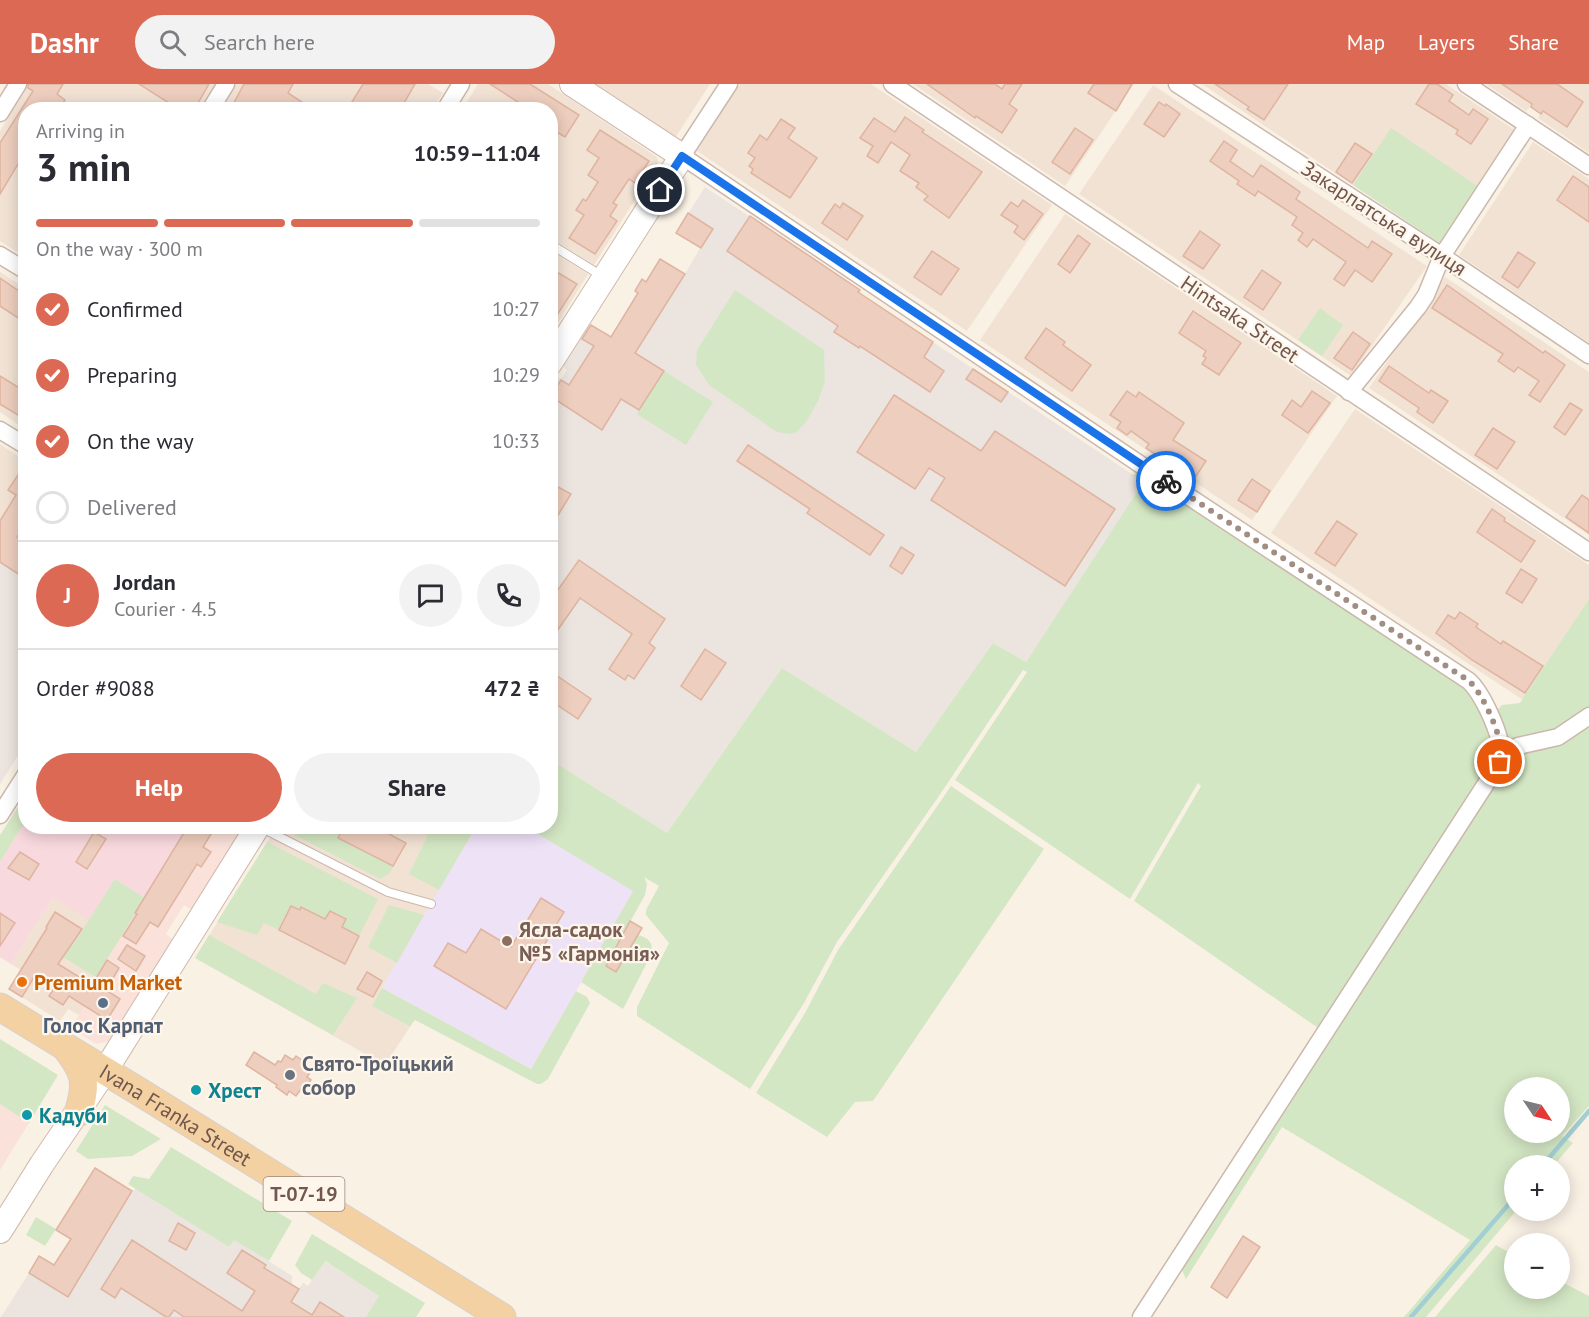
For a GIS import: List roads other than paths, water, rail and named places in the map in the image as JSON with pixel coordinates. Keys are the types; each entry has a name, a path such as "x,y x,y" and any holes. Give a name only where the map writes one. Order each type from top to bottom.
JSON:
{"main road":[{"path":"558,351 682,156 572,84"},
{"path":"0,1230 105,1071 253,834"},
{"name":"Ivana Franka Street","path":"0,1007 502,1317"},
{"path":"63,1045 81,1070 84,1079 83,1098 78,1113"},
{"path":"78,1113 105,1092 124,1089 143,1094"}],"street":[{"path":"0,113 18,84"},
{"path":"215,102 226,84"},
{"path":"450,102 461,84"},
{"path":"729,84 682,156 1469,681 1480,695 1499,739 1500,762"},
{"name":"Hintsaka Street","path":"892,84 1589,552"},
{"name":"Закарпатська вулиця","path":"1177,84 1442,256 1589,355"},
{"path":"1466,84 1589,166"},
{"path":"1349,392 1418,307 1426,295 1442,256 1528,125"},
{"path":"0,255 18,266"},
{"path":"0,430 18,441"},
{"path":"1141,1317 1500,762 1508,752 1518,746 1558,737 1589,716"},
{"path":"0,815 18,787"}],"lane":[{"path":"558,249 605,278"},
{"path":"274,834 388,892 431,904"}],"waterway":[{"path":"1551,1155 1589,1111"},
{"path":"1411,1317 1504,1210"}],"place":[{"name":"Ясла-садок №5 «Гармонія»","path":"507,941"},
{"name":"Premium Market","path":"22,982"},
{"name":"Голос Карпат","path":"103,1003"},
{"name":"Свято-Троїцький собор","path":"290,1075"},
{"name":"Хрест","path":"196,1090"},
{"name":"Кадуби","path":"27,1115"}]}
